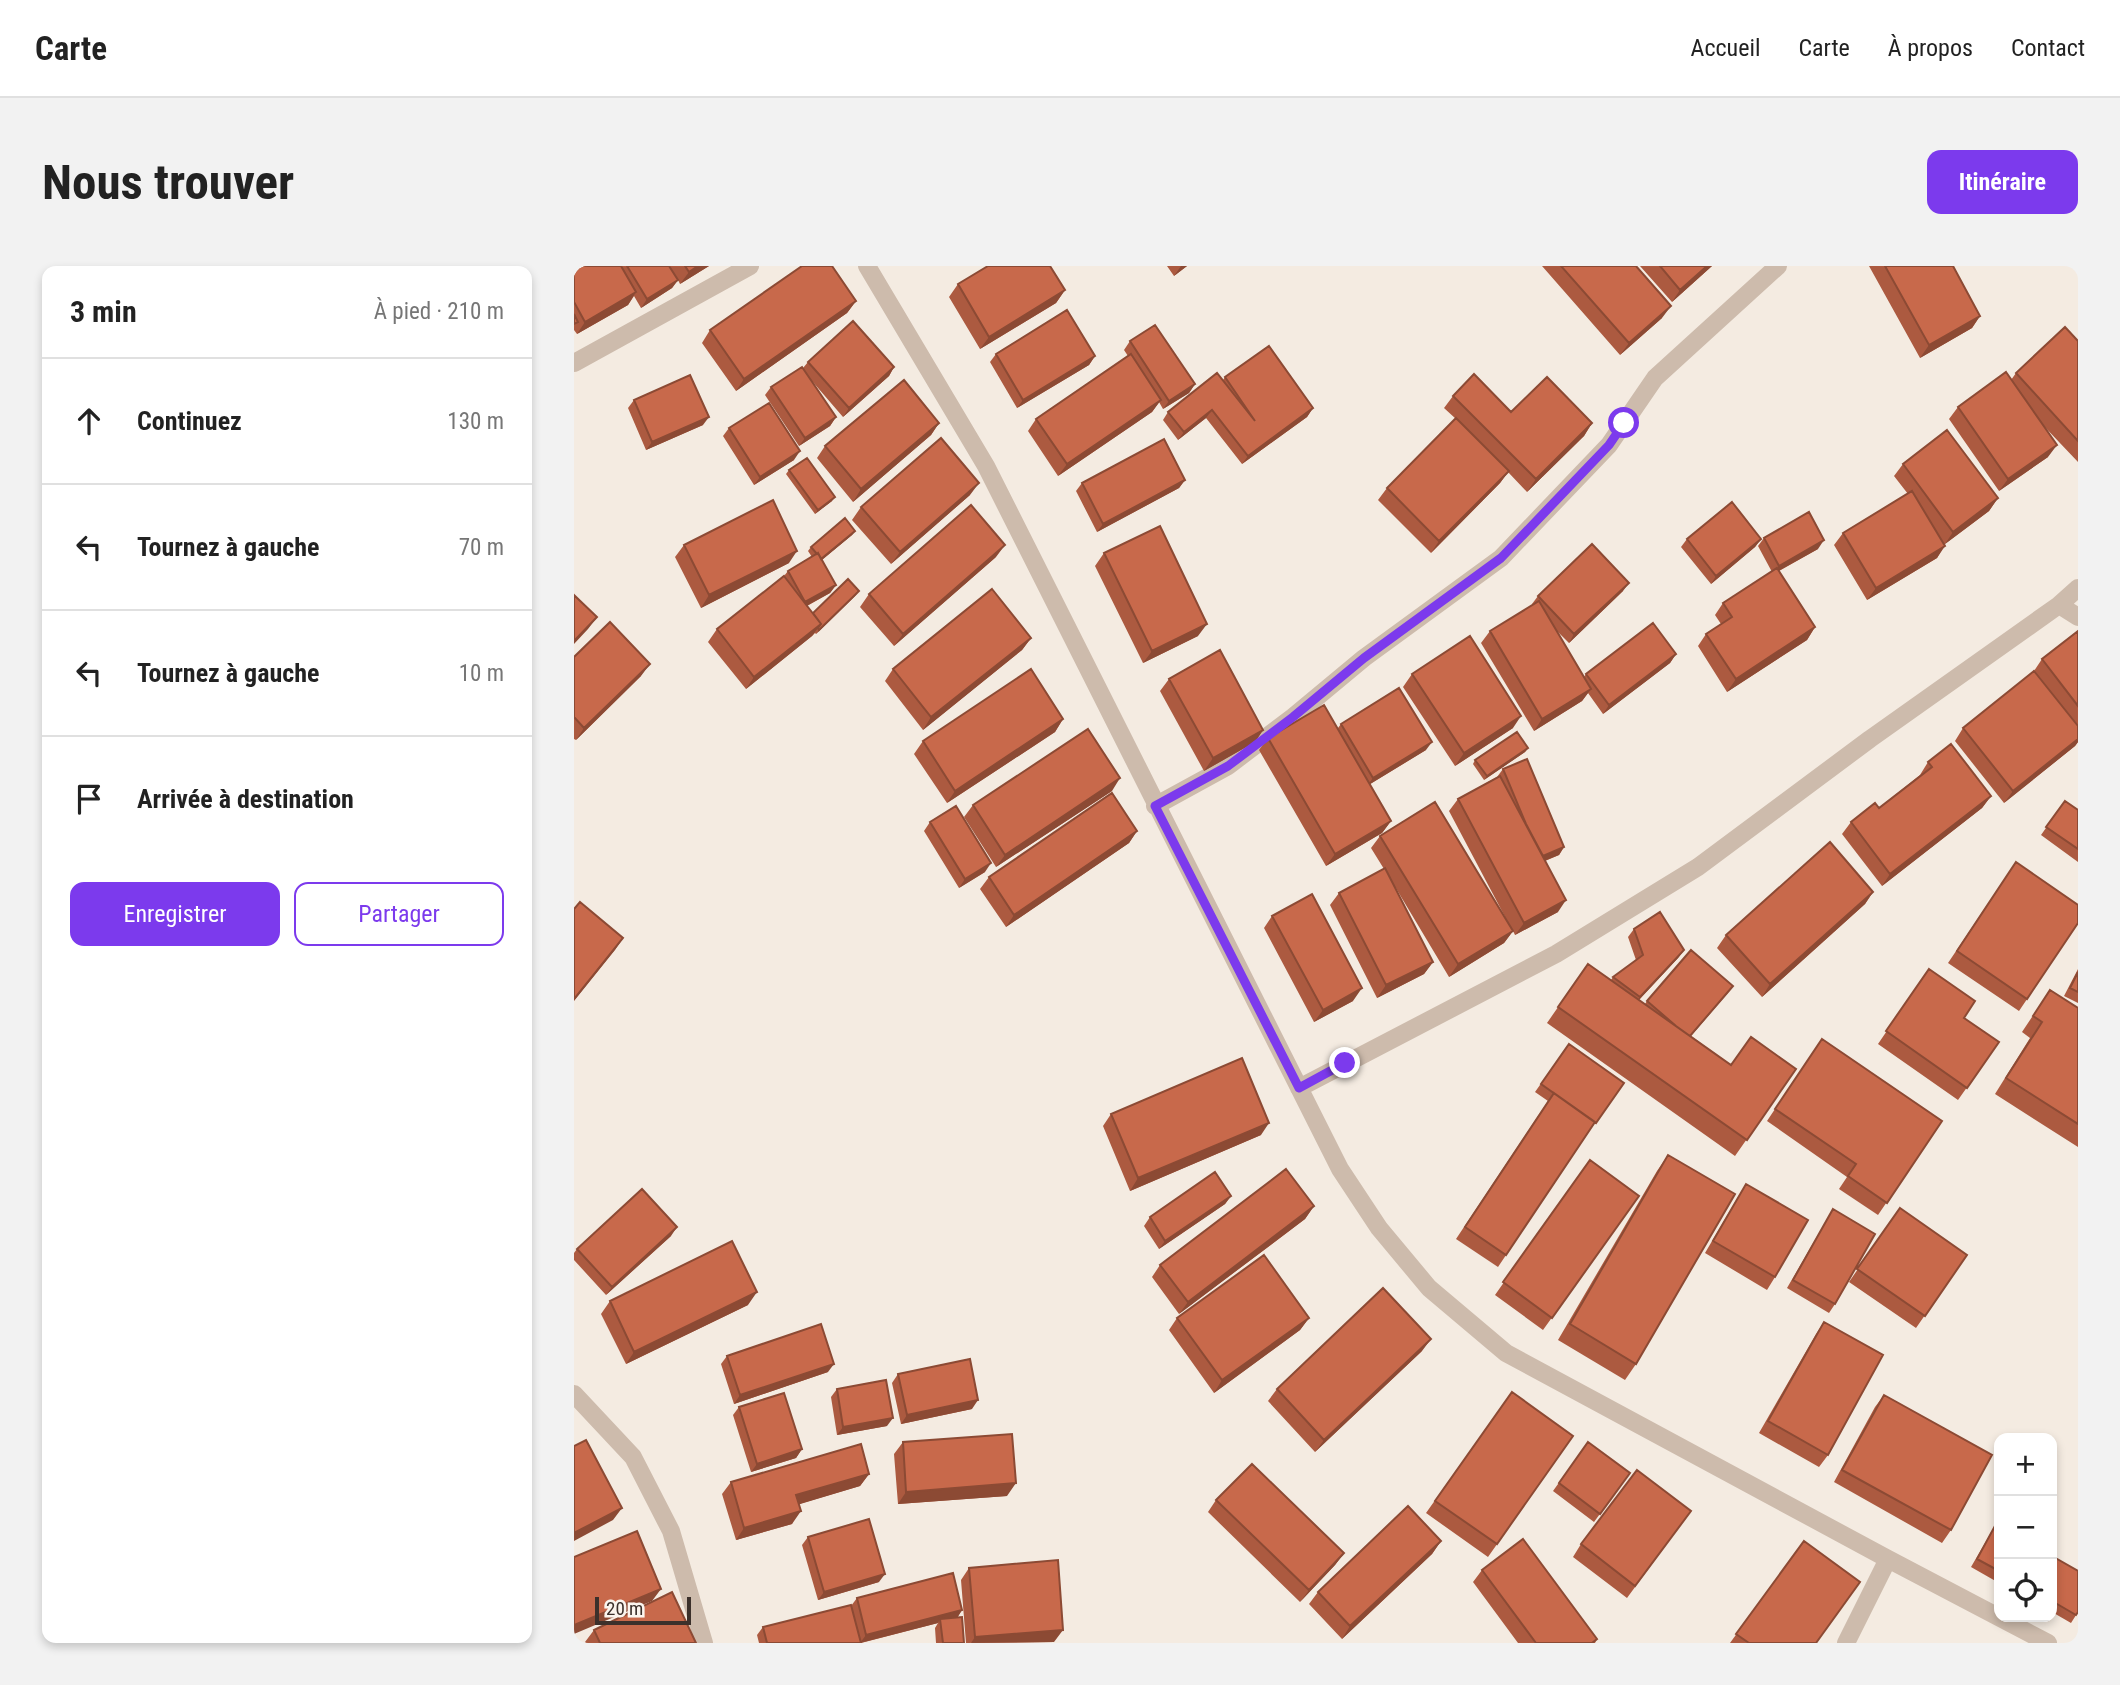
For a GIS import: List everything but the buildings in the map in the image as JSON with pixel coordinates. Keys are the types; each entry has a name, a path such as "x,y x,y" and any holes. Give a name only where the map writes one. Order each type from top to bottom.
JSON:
{"street":[{"path":"574,363 750,266"},
{"path":"867,266 986,466 1340,1170 1379,1228 1429,1287 1506,1353 2048,1643"},
{"path":"1155,806 1228,766 1364,658 1501,558 1609,445 1656,378 1778,266"},
{"path":"1299,1088 1556,954 1698,867 1870,739 2059,605 2078,588"},
{"path":"2059,605 2078,617"},
{"path":"574,1394 633,1457 671,1531 704,1643"},
{"path":"1846,1643 1888,1559"}],"route":[{"path":"1345,1063 1299,1088 1155,806 1228,766 1364,658 1501,558 1609,445 1624,423"}]}
